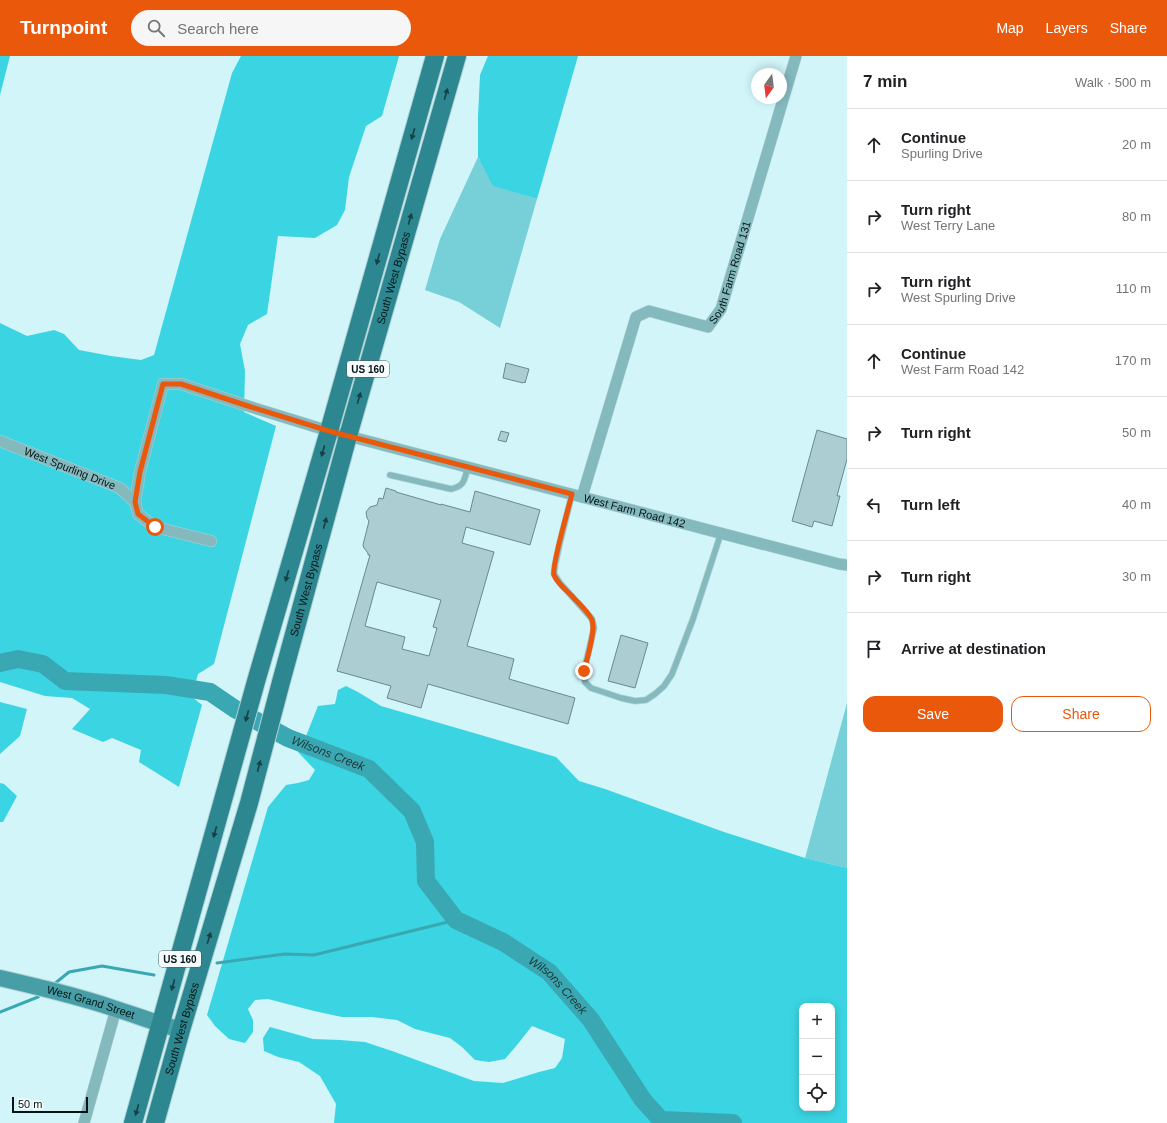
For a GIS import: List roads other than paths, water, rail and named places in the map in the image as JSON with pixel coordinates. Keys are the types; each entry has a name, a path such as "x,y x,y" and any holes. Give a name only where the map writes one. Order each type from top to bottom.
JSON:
{"main road":[{"name":"South West Bypass","path":"133,1123 162,1025 257,678 436,56"},
{"name":"South West Bypass","path":"155,1123 181,1030 249,803 348,436 457,56"},
{"name":"West Grand Street","path":"0,978 59,992 181,1030"}],"street":[{"name":"South Farm Road 131","path":"577,496 636,317 649,311 708,327 721,309 796,56"},
{"path":"135,502 140,472 163,384 181,384 329,431"},
{"name":"West Farm Road 142","path":"329,431 847,565"},
{"name":"West Spurling Drive","path":"0,441 120,488 135,502 138,514 155,527 211,541"},
{"path":"84,1123 116,1009"}],"lane":[{"path":"390,475 451,489 459,488 463,483 468,467"},
{"path":"577,496 560,542 554,574 560,583 592,619 594,628 584,671 585,682 591,688 621,698 635,701 646,700 664,686 672,674 683,649 721,533"}],"waterway":[{"name":"Wilsons Creek","path":"0,663 18,659 43,664 65,681 166,685 210,692 235,709 288,738 369,769 412,811 425,842 426,881 456,920 503,942 549,972 591,1020 643,1100 661,1120 733,1123"},
{"path":"217,963 285,954 314,955 456,920"},
{"path":"53,985 69,972 102,966 154,975"},
{"path":"0,1012 38,997 42,993"}]}
